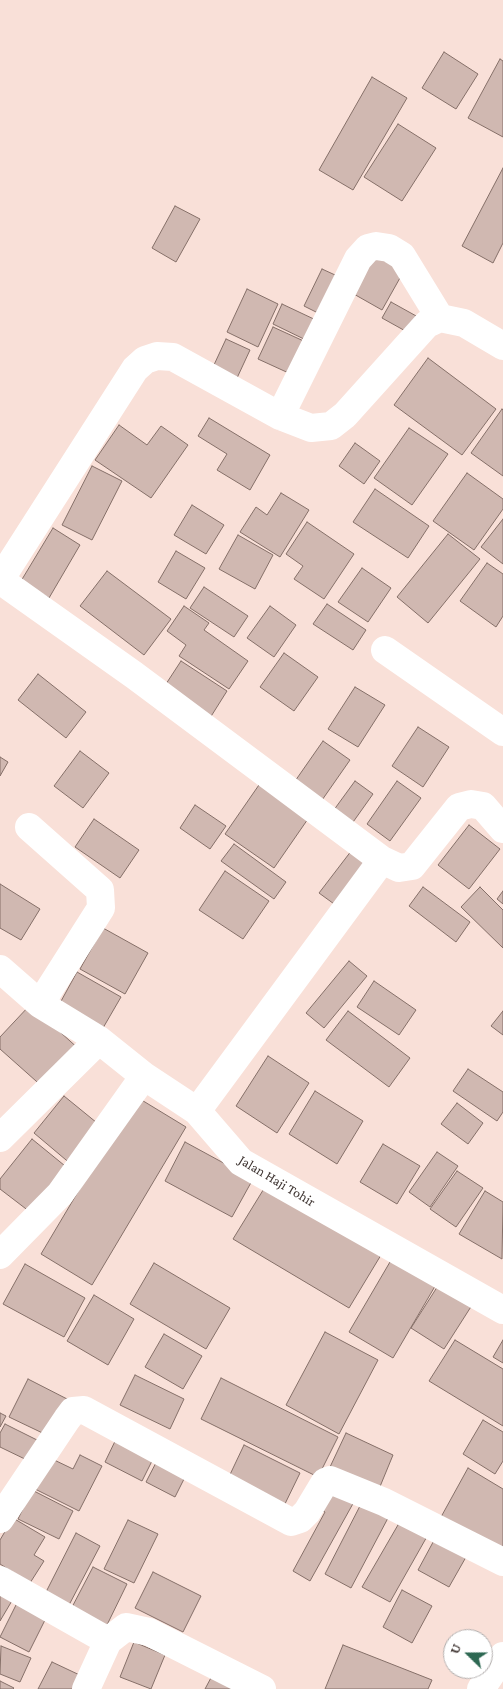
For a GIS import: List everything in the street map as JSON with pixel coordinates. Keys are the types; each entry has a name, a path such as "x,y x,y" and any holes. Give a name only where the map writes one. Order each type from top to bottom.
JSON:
{"street":[{"path":"280,416 358,259 368,248 376,246 389,248 402,256 440,318"},
{"path":"502,827 483,806 471,804 459,807 412,866 399,868 382,860 134,674 0,580 135,370 145,360 157,356 173,356 280,416 311,428 331,426 345,415 428,324 440,318 464,323 503,346"},
{"path":"385,650 503,732"},
{"path":"29,827 100,890 101,908 40,1004"},
{"path":"197,1111 382,860"},
{"name":"Jalan Haji Tohir","path":"0,969 40,1004 99,1040 144,1076 197,1111 241,1162 503,1310"},
{"path":"0,1138 99,1040"},
{"path":"0,1255 60,1194 144,1076"},
{"path":"0,1519 73,1411 84,1410 291,1522 300,1519 308,1512 324,1482 330,1480 384,1502 503,1562"},
{"path":"0,1580 108,1642"},
{"path":"86,1689 108,1642 126,1627 149,1632 262,1689"},
{"path":"482,1689 503,1656"}],"building":[{"path":"444,52 478,74 456,109 422,88"},
{"path":"500,59 503,61 503,137 468,118"},
{"path":"372,77 407,98 353,190 319,170"},
{"path":"398,124 436,148 402,201 364,177"},
{"path":"503,168 503,243 493,263 462,246"},
{"path":"175,206 200,219 176,262 152,248"},
{"path":"375,252 405,269 382,310 352,293"},
{"path":"322,269 346,280 328,318 304,306"},
{"path":"247,289 278,304 258,347 227,332"},
{"path":"391,302 418,317 409,333 382,318"},
{"path":"282,304 318,321 308,341 273,324"},
{"path":"273,327 308,343 293,375 258,359"},
{"path":"226,339 250,350 237,378 213,367"},
{"path":"428,358 496,409 462,455 394,405"},
{"path":"503,410 503,476 471,453"},
{"path":"209,418 270,455 250,490 217,470 227,454 198,436"},
{"path":"119,425 147,445 161,426 188,445 151,498 95,460"},
{"path":"409,428 448,454 412,505 374,478"},
{"path":"355,443 380,461 364,484 339,466"},
{"path":"92,466 122,481 92,540 62,525"},
{"path":"467,473 503,499 503,509 474,550 433,521"},
{"path":"375,489 429,526 408,558 353,522"},
{"path":"281,493 309,510 280,557 240,532 256,507 267,515"},
{"path":"192,505 224,525 206,554 174,535"},
{"path":"503,519 503,564 481,547"},
{"path":"307,522 354,554 324,599 294,579 303,566 286,554"},
{"path":"53,528 80,545 49,598 21,581"},
{"path":"448,534 480,559 428,623 397,597"},
{"path":"238,535 273,555 255,589 219,569"},
{"path":"176,551 205,568 186,599 158,582"},
{"path":"487,563 503,574 503,616 496,627 460,601"},
{"path":"362,568 391,588 368,622 338,602"},
{"path":"107,571 171,619 144,655 80,606"},
{"path":"204,587 248,616 234,637 190,608"},
{"path":"327,604 366,630 353,650 313,624"},
{"path":"184,606 209,623 204,630 248,661 229,689 179,656 186,645 167,631"},
{"path":"270,606 296,625 274,657 247,638"},
{"path":"284,653 318,677 294,711 260,687"},
{"path":"181,661 227,691 210,718 164,687"},
{"path":"38,674 86,712 66,738 18,700"},
{"path":"355,687 385,705 358,747 328,729"},
{"path":"418,727 449,747 423,787 392,766"},
{"path":"323,741 350,760 320,803 293,784"},
{"path":"80,751 109,773 83,808 54,786"},
{"path":"0,757 8,762 0,776"},
{"path":"355,781 373,794 346,832 328,818"},
{"path":"397,781 421,798 390,841 367,824"},
{"path":"261,782 310,816 274,868 225,834"},
{"path":"195,805 226,826 210,849 180,828"},
{"path":"94,819 139,850 120,878 75,847"},
{"path":"469,825 500,849 469,889 438,865"},
{"path":"234,844 286,882 274,899 221,861"},
{"path":"355,846 376,863 341,909 319,893"},
{"path":"225,871 269,901 243,939 199,910"},
{"path":"0,884 40,909 21,940 0,928"},
{"path":"423,887 470,922 456,942 409,906"},
{"path":"480,887 503,910 503,948 461,907"},
{"path":"503,891 503,904 497,899"},
{"path":"103,928 148,953 125,994 80,969"},
{"path":"349,961 367,976 324,1028 306,1013"},
{"path":"77,972 121,997 103,1028 60,1003"},
{"path":"374,981 416,1010 399,1035 357,1007"},
{"path":"30,1005 80,1050 45,1089 0,1049 0,1037"},
{"path":"348,1011 410,1058 389,1087 326,1040"},
{"path":"503,1011 503,1035 491,1026"},
{"path":"268,1056 309,1083 277,1133 236,1106"},
{"path":"468,1069 503,1092 503,1112 497,1121 453,1091"},
{"path":"315,1091 363,1121 337,1164 289,1134"},
{"path":"64,1096 102,1127 72,1165 34,1133"},
{"path":"135,1096 186,1127 92,1285 41,1254"},
{"path":"457,1103 483,1123 468,1144 441,1124"},
{"path":"32,1139 70,1170 34,1215 0,1189 0,1179"},
{"path":"185,1142 253,1179 232,1217 165,1181"},
{"path":"383,1144 420,1166 397,1204 360,1182"},
{"path":"437,1152 458,1166 430,1207 409,1192"},
{"path":"457,1171 483,1188 456,1227 430,1209"},
{"path":"265,1187 381,1255 349,1308 233,1239"},
{"path":"485,1191 503,1202 502,1259 459,1234"},
{"path":"397,1250 441,1276 393,1358 349,1332"},
{"path":"154,1263 230,1308 206,1349 130,1304"},
{"path":"25,1264 85,1298 64,1337 3,1304"},
{"path":"441,1281 474,1302 444,1349 411,1328"},
{"path":"94,1295 134,1319 108,1365 67,1341"},
{"path":"325,1332 378,1360 339,1434 286,1405"},
{"path":"164,1334 202,1356 183,1389 145,1367"},
{"path":"455,1340 503,1369 503,1426 429,1381"},
{"path":"503,1340 503,1363 493,1357"},
{"path":"135,1375 184,1399 170,1429 120,1405"},
{"path":"221,1378 338,1437 318,1477 201,1419"},
{"path":"28,1379 71,1401 53,1438 9,1417"},
{"path":"0,1413 6,1416 0,1427"},
{"path":"483,1420 503,1432 503,1461 495,1474 463,1454"},
{"path":"5,1424 39,1441 29,1461 0,1447 0,1433"},
{"path":"119,1433 156,1453 142,1481 105,1462"},
{"path":"346,1433 393,1455 379,1489 330,1467"},
{"path":"244,1445 300,1473 282,1510 226,1483"},
{"path":"80,1455 102,1466 79,1511 35,1489 50,1458 73,1469"},
{"path":"160,1455 189,1469 175,1497 146,1482"},
{"path":"468,1468 503,1489 503,1552 441,1517"},
{"path":"337,1489 355,1500 310,1581 293,1571 325,1512 315,1506 323,1491 333,1496"},
{"path":"32,1490 73,1511 59,1539 18,1519"},
{"path":"361,1504 388,1518 351,1588 325,1574"},
{"path":"13,1518 45,1537 34,1555 44,1561 30,1583 0,1564 0,1540"},
{"path":"402,1518 429,1533 390,1602 362,1587"},
{"path":"128,1520 158,1534 134,1583 104,1569"},
{"path":"76,1533 100,1546 69,1605 46,1592"},
{"path":"438,1533 470,1550 449,1587 418,1570"},
{"path":"93,1567 127,1584 105,1629 70,1611"},
{"path":"153,1572 201,1596 183,1632 135,1608"},
{"path":"402,1590 432,1606 412,1643 383,1627"},
{"path":"0,1591 13,1599 0,1621"},
{"path":"19,1599 48,1614 29,1652 0,1637"},
{"path":"134,1642 165,1655 151,1689 120,1677"},
{"path":"343,1645 432,1680 428,1689 325,1689"},
{"path":"1,1646 31,1658 20,1682 0,1674"},
{"path":"52,1662 86,1678 80,1689 38,1689"},
{"path":"213,1674 240,1689 205,1689"},
{"path":"0,1681 14,1688 0,1689"}]}
